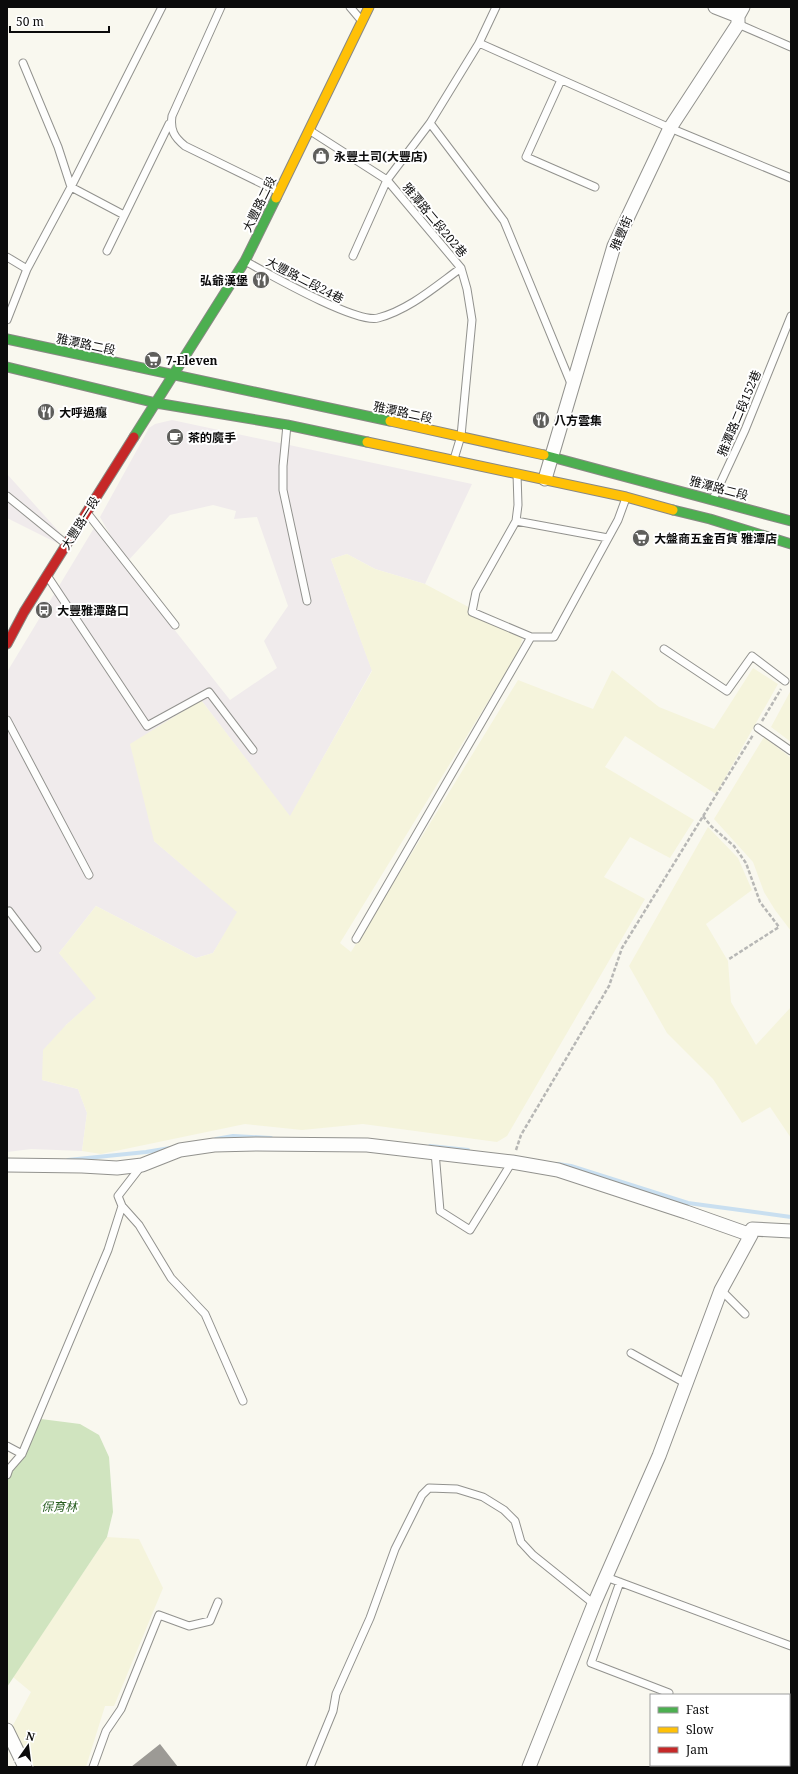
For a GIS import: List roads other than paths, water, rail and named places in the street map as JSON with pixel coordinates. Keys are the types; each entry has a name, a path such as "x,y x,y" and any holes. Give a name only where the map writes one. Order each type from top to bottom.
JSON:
{"street":[{"name":"大豐路二段","path":"156,403 245,261 369,7"},
{"path":"715,7 740,16"},
{"name":"雅豐街","path":"545,479 614,246 670,128 740,16"},
{"name":"雅潭路二段","path":"7,339 175,374 552,457 711,509 791,544"},
{"name":"雅潭路二段","path":"7,367 156,403 287,425 453,461 545,479 626,497 680,512 711,509 791,521"},
{"name":"大豐路一段","path":"7,644 24,612 66,544 156,403"},
{"path":"7,1165 116,1168 142,1165 180,1150 214,1145 367,1145 512,1162 558,1170 751,1235"},
{"path":"529,1767 594,1604 659,1456 685,1383 722,1290 751,1235 752,1229 791,1231"},
{"path":"7,1730 25,1767"}],"lane":[{"path":"7,320 27,269 162,7"},
{"path":"221,7 172,116 172,130 176,139 185,146 279,192"},
{"path":"350,7 362,22"},
{"path":"354,256 387,180 430,123 479,43 496,7"},
{"path":"740,16 791,47"},
{"path":"479,43 670,128 791,178"},
{"path":"23,63 58,147 71,186 124,216"},
{"path":"561,80 526,157 595,187"},
{"path":"430,123 504,221 572,388"},
{"path":"107,251 169,124"},
{"name":"雅潭路二段202巷","path":"309,130 387,180 461,268 468,289 472,320 461,436 453,461"},
{"path":"7,258 27,269"},
{"name":"大豐路二段24巷","path":"245,261 342,311 376,319 399,311 461,268"},
{"name":"雅潭路二段152巷","path":"711,509 791,316"},
{"path":"287,425 283,466 283,490 307,601"},
{"path":"517,474 518,505 516,521 476,592 472,612 531,637 554,637 618,520 626,497"},
{"path":"7,496 66,544"},
{"path":"86,512 175,625"},
{"path":"516,521 608,538"},
{"path":"47,575 147,726 209,692 253,750"},
{"path":"356,939 531,637"},
{"path":"664,648 727,691 752,656 785,681"},
{"path":"7,720 89,875"},
{"path":"758,728 791,751"},
{"path":"7,912 9,911 37,948"},
{"path":"435,1152 440,1211 470,1230 512,1162"},
{"path":"142,1165 118,1196 122,1206 138,1225 172,1278 205,1314 243,1401"},
{"path":"7,1475 9,1469 22,1454 108,1250 122,1206"},
{"path":"722,1290 745,1314"},
{"path":"631,1353 685,1383"},
{"path":"7,1446 22,1454"},
{"path":"310,1767 333,1711 336,1694 370,1618 395,1549 422,1495 429,1488 457,1489 483,1498 504,1510 515,1521 521,1542 533,1555 594,1604"},
{"path":"606,1577 791,1646"},
{"path":"620,1582 591,1663 669,1693"},
{"path":"93,1767 106,1732 121,1709 158,1616 189,1626 210,1621 218,1602"}],"waterway":[{"path":"216,1139 233,1136 271,1138"},
{"path":"430,1146 468,1150"},
{"path":"68,1160 170,1148"},
{"path":"558,1164 571,1166 688,1203 791,1217"}],"place":[{"name":"永豐土司(大豐店)","path":"321,156"},
{"name":"弘爺漢堡","path":"261,280"},
{"name":"7-Eleven","path":"153,360"},
{"name":"大呼過癮","path":"46,412"},
{"name":"八方雲集","path":"541,420"},
{"name":"茶的魔手","path":"175,437"},
{"name":"大盤商五金百貨 雅潭店","path":"641,538"},
{"name":"大豐雅潭路口","path":"44,610"}],"park label":[{"name":"保育林","path":"59,1506"}]}
